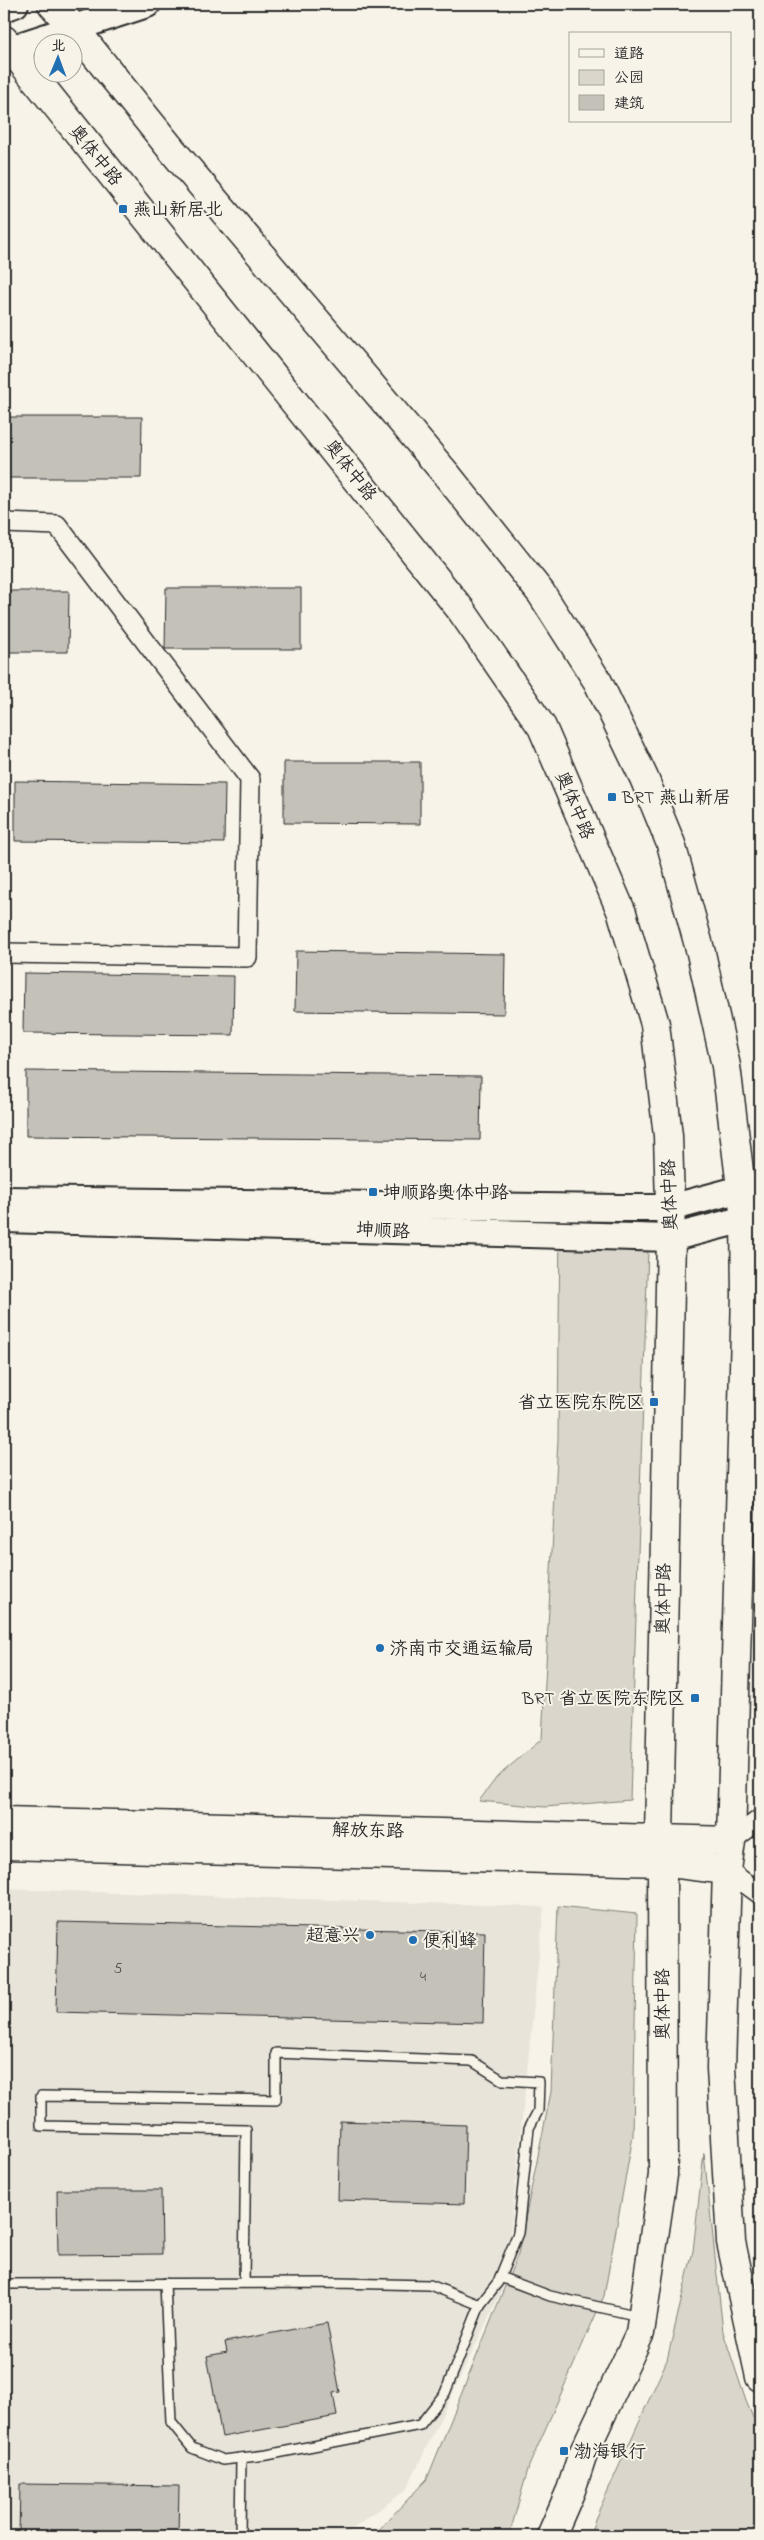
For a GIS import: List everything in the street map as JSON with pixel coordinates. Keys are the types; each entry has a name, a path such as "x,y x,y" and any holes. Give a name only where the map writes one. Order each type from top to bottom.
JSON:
{"main road":[{"path":"52,4 74,26 172,150 453,482 541,592 598,682 644,778 671,844 701,953 726,1066 751,1188 753,1218 746,1295 731,1841 727,1870 721,2068 731,2242 760,2377"},
{"name":"奥体中路","path":"5,47 270,370 461,610 542,727 622,913 655,1024 668,1136 671,1238 660,1850 663,2175 640,2333 582,2456 571,2490 551,2536"},
{"name":"解放东路","path":"4,1821 660,1850 727,1870"},
{"name":"解放东路","path":"4,1845 660,1850 731,1841"}],"street":[{"path":"4,8 15,4"},
{"path":"5,47 147,4"},
{"path":"4,524 58,525 250,779 246,957 4,953"},
{"name":"坤顺路","path":"4,1200 670,1208 751,1188"},
{"name":"坤顺路","path":"4,1219 671,1238 753,1218"},
{"path":"731,1841 760,1819"},
{"path":"727,1870 760,1894"}],"lane":[{"path":"165,2284 171,2422 192,2448 223,2460 267,2456 420,2425 445,2393 480,2305 500,2278 518,2232 528,2128 538,2111 539,2082 502,2080 472,2061 276,2053 276,2100 41,2096 41,2126 246,2130 244,2283"},
{"path":"500,2278 550,2296 643,2317"},
{"path":"4,2284 244,2283 430,2285 480,2305"},
{"path":"240,2536 241,2458"}],"shaded area":[{"path":"4,1889 544,1907 505,2284 406,2490 343,2536 4,2536"}],"green space":[{"path":"649,1218 630,1800 545,1807 479,1801 497,1777 542,1739 558,1439 560,1223"},
{"path":"558,1906 637,1914 633,2136 604,2296 529,2466 509,2536 373,2536 427,2479 518,2254 551,2092"},
{"path":"704,2153 723,2332 746,2401 760,2434 760,2536 590,2536 595,2519 667,2360 693,2251"}],"building":[{"path":"6,417 142,417 141,478 6,478"},
{"path":"166,588 301,588 301,649 165,649"},
{"path":"4,591 69,591 68,652 4,652"},
{"path":"284,762 420,762 420,824 284,823"},
{"path":"15,781 225,784 224,843 15,841"},
{"path":"296,951 505,954 504,1014 295,1011"},
{"path":"24,973 234,976 233,1035 23,1033"},
{"path":"26,1071 481,1076 480,1140 26,1136"},
{"path":"58,1922 485,1932 483,2023 56,2012"},
{"path":"340,2121 466,2125 464,2204 338,2200"},
{"path":"57,2190 161,2190 162,2254 58,2255"},
{"path":"327,2323 340,2392 333,2393 337,2416 222,2437 207,2356 227,2352 225,2342"},
{"path":"20,2484 179,2486 178,2536 19,2536"}],"place":[{"name":"燕山新居北","path":"123,209"},
{"name":"BRT 燕山新居","path":"612,797"},
{"name":"坤顺路奥体中路","path":"373,1192"},
{"name":"省立医院东院区","path":"654,1402"},
{"name":"济南市交通运输局","path":"380,1648"},
{"name":"BRT 省立医院东院区","path":"695,1698"},
{"name":"超意兴","path":"370,1935"},
{"name":"便利蜂","path":"413,1940"},
{"name":"渤海银行","path":"564,2451"}]}
